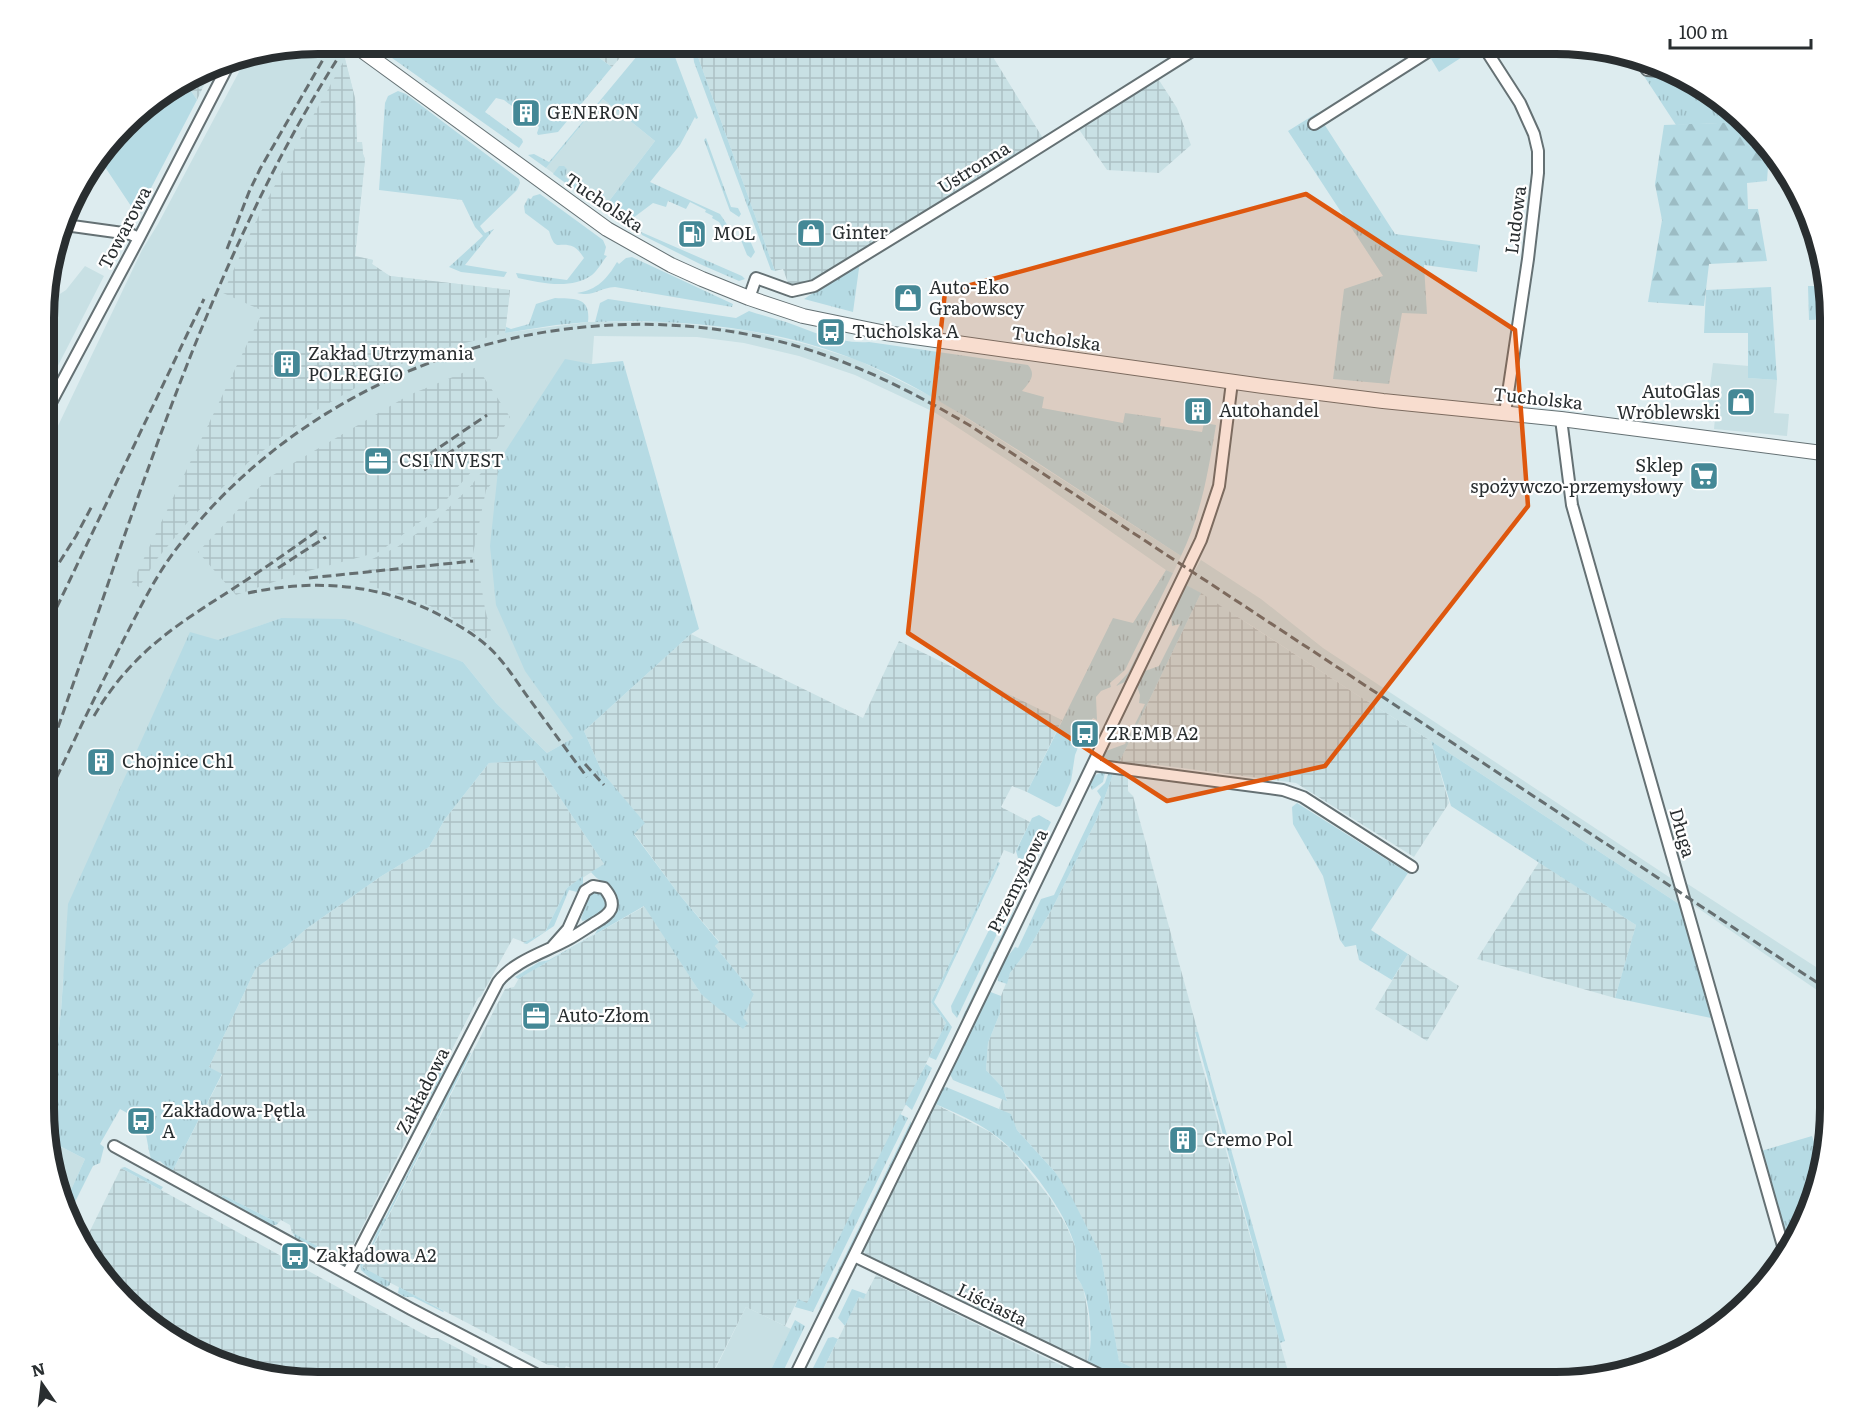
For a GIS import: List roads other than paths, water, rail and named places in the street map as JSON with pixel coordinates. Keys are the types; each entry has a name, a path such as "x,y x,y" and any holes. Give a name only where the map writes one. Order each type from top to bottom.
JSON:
{"main road":[{"name":"Tucholska","path":"367,54 607,229 671,265 749,298 803,316 859,329 1232,381 1383,401 1562,419 1820,453"}],"street":[{"name":"Ustronna","path":"749,298 756,278 792,291 814,286 1187,54"},
{"path":"1314,124 1424,54"},
{"name":"Ludowa","path":"1489,54 1520,102 1531,126 1538,151 1538,173 1530,237 1505,413"},
{"name":"Towarowa","path":"54,397 225,71"},
{"path":"71,226 130,234 139,238"},
{"name":"Przemysłowa","path":"797,1372 1197,549 1210,515 1221,474 1232,381"},
{"name":"Długa","path":"1562,419 1561,428 1572,505 1782,1244"},
{"path":"1093,765 1284,790 1303,797 1412,867"},
{"name":"Zakładowa","path":"347,1274 498,982 510,970 568,940 608,913 611,899 604,888 596,886 585,891 568,929 553,946"},
{"path":"114,1146 347,1274 532,1372"},
{"name":"Liściasta","path":"854,1256 1094,1372"}],"railway":[{"path":"227,249 260,169 326,54"},
{"path":"54,740 164,426 216,294 276,167 310,104 341,54"},
{"path":"54,613 204,299"},
{"path":"54,783 122,643 166,563 185,538 243,476 309,425 382,383 460,352 542,333 626,325 710,329 793,345 839,360 905,390 969,425 1820,984"},
{"path":"418,462 487,415"},
{"path":"424,470 468,440"},
{"path":"54,571 93,504"},
{"path":"94,716 109,692 126,672 161,638 320,529"},
{"path":"278,568 326,537"},
{"path":"309,578 473,561"},
{"path":"248,593 299,586 350,587 399,598 423,607 462,627 498,656 587,777"},
{"path":"585,764 604,785"}],"place":[{"name":"GENERON","path":"526,113"},
{"name":"Ginter","path":"811,233"},
{"name":"MOL","path":"692,234"},
{"name":"Auto-Eko Grabowscy","path":"908,298"},
{"name":"Tucholska A","path":"831,332"},
{"name":"Zakład Utrzymania POLREGIO","path":"287,364"},
{"name":"AutoGlas Wróblewski","path":"1741,402"},
{"name":"Autohandel","path":"1198,411"},
{"name":"CSI INVEST","path":"378,461"},
{"name":"Sklep spożywczo-przemysłowy","path":"1704,476"},
{"name":"ZREMB A2","path":"1085,734"},
{"name":"Chojnice Ch1","path":"101,762"},
{"name":"Auto-Złom","path":"536,1016"},
{"name":"Zakładowa-Pętla A","path":"141,1121"},
{"name":"Cremo Pol","path":"1183,1140"},
{"name":"Zakładowa A2","path":"295,1256"}]}
